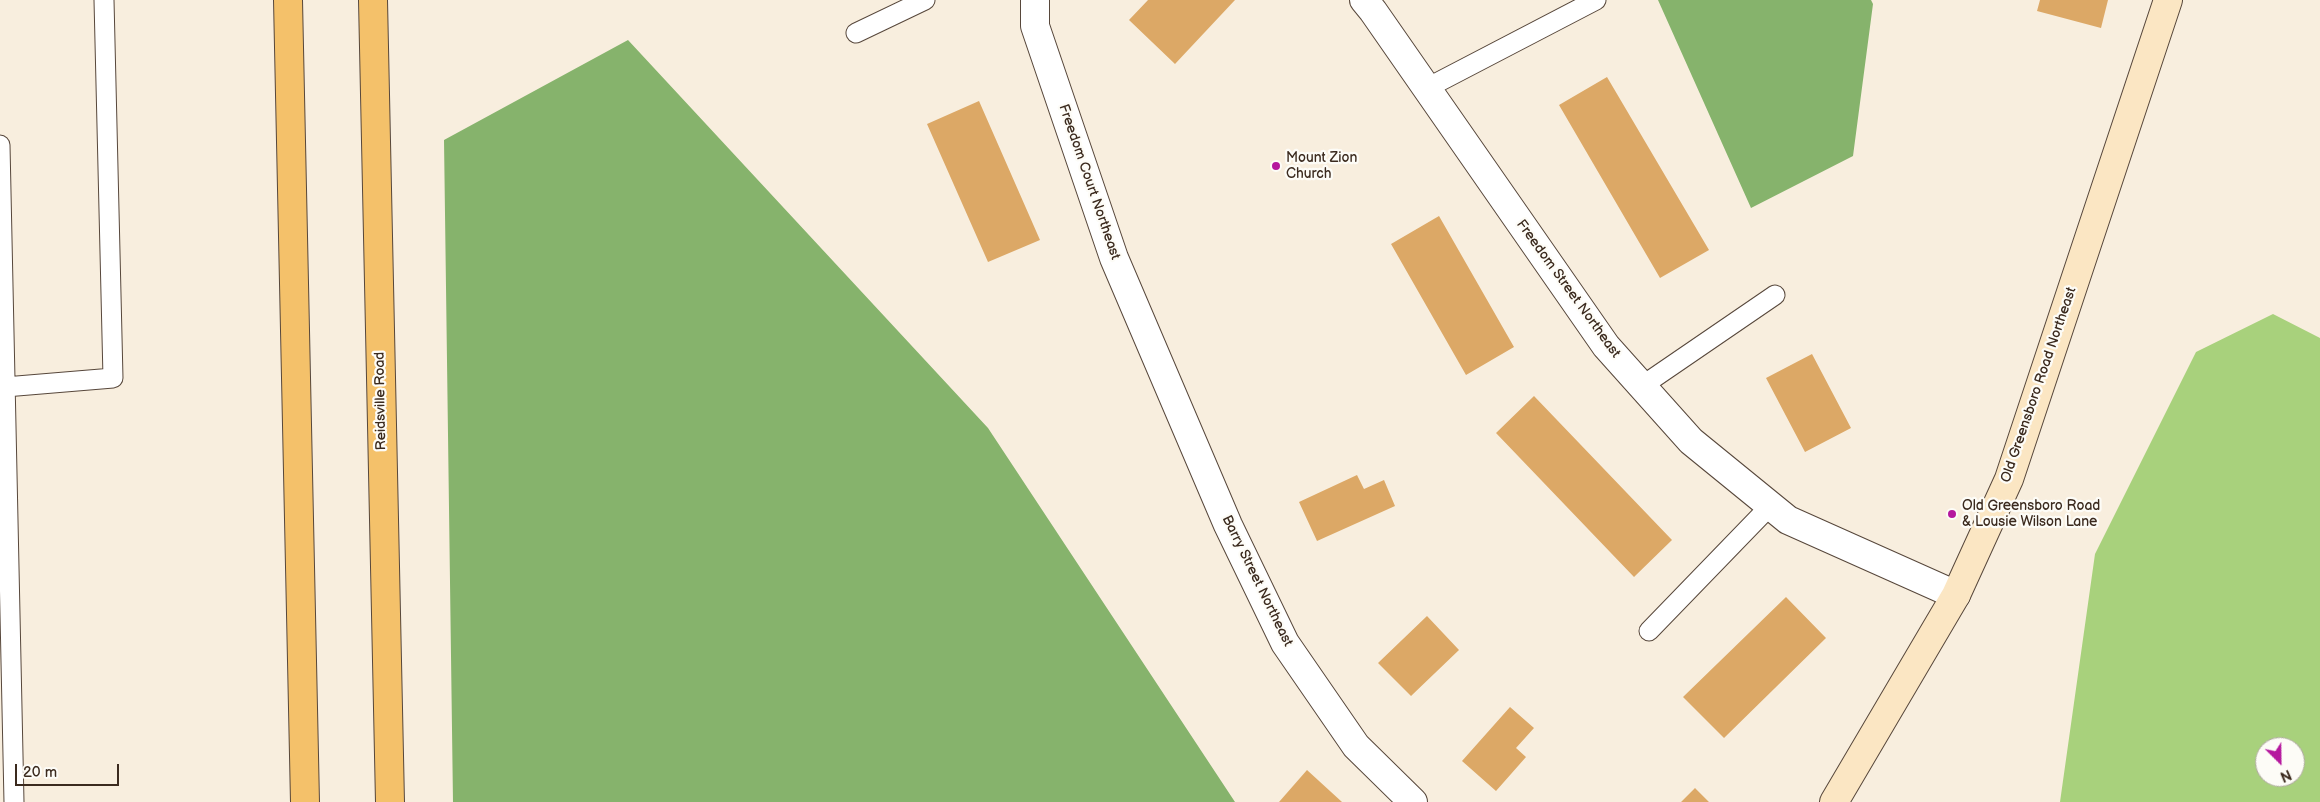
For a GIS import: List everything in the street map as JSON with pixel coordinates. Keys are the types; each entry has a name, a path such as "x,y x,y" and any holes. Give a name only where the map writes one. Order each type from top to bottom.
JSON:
{"highway":[{"path":"288,0 305,802"},
{"name":"Reidsville Road","path":"373,0 390,802"}],"street":[{"name":"Freedom Street Northeast","path":"1364,0 1373,10 1606,346 1691,441 1788,520 1956,595"},
{"name":"Old Greensboro Road Northeast","path":"1834,802 1956,595 2009,479 2168,0"},
{"name":"Freedom Court Northeast","path":"1037,1 1035,26 1114,258 1158,360"},
{"name":"Barry Street Northeast","path":"1158,360 1228,525 1285,643 1356,746 1413,802"}],"lane":[{"path":"5,387 114,378 104,0"},
{"path":"856,33 925,0"},
{"path":"1427,88 1596,0"},
{"path":"0,145 2,332 5,387 14,802"},
{"path":"1642,386 1774,294"},
{"path":"1649,631 1770,506"}],"green space":[{"path":"1658,0 1871,0 1873,4 1853,156 1751,208"},
{"path":"628,40 988,428 1235,802 453,802 444,140"},
{"path":"2273,314 2320,338 2320,802 2060,802 2095,554 2196,352"}],"building":[{"path":"1148,0 1235,0 1175,64 1129,20"},
{"path":"2040,0 2108,0 2101,28 2037,11"},
{"path":"1607,77 1709,250 1660,278 1559,105"},
{"path":"979,101 1040,240 988,262 927,124"},
{"path":"1439,216 1514,347 1466,375 1391,244"},
{"path":"1812,354 1851,428 1805,452 1766,378"},
{"path":"1534,396 1672,540 1634,577 1496,433"},
{"path":"1357,475 1364,489 1384,480 1395,506 1317,541 1299,502"},
{"path":"1786,597 1826,638 1724,738 1683,697"},
{"path":"1427,616 1459,650 1411,696 1378,663"},
{"path":"1510,707 1534,728 1516,748 1526,757 1496,791 1462,761"},
{"path":"1307,770 1342,802 1279,802"},
{"path":"1695,788 1709,802 1681,802"}],"place":[{"name":"Mount Zion Church","path":"1276,166"},
{"name":"Old Greensboro Road & Lousie Wilson Lane","path":"1952,514"}]}
